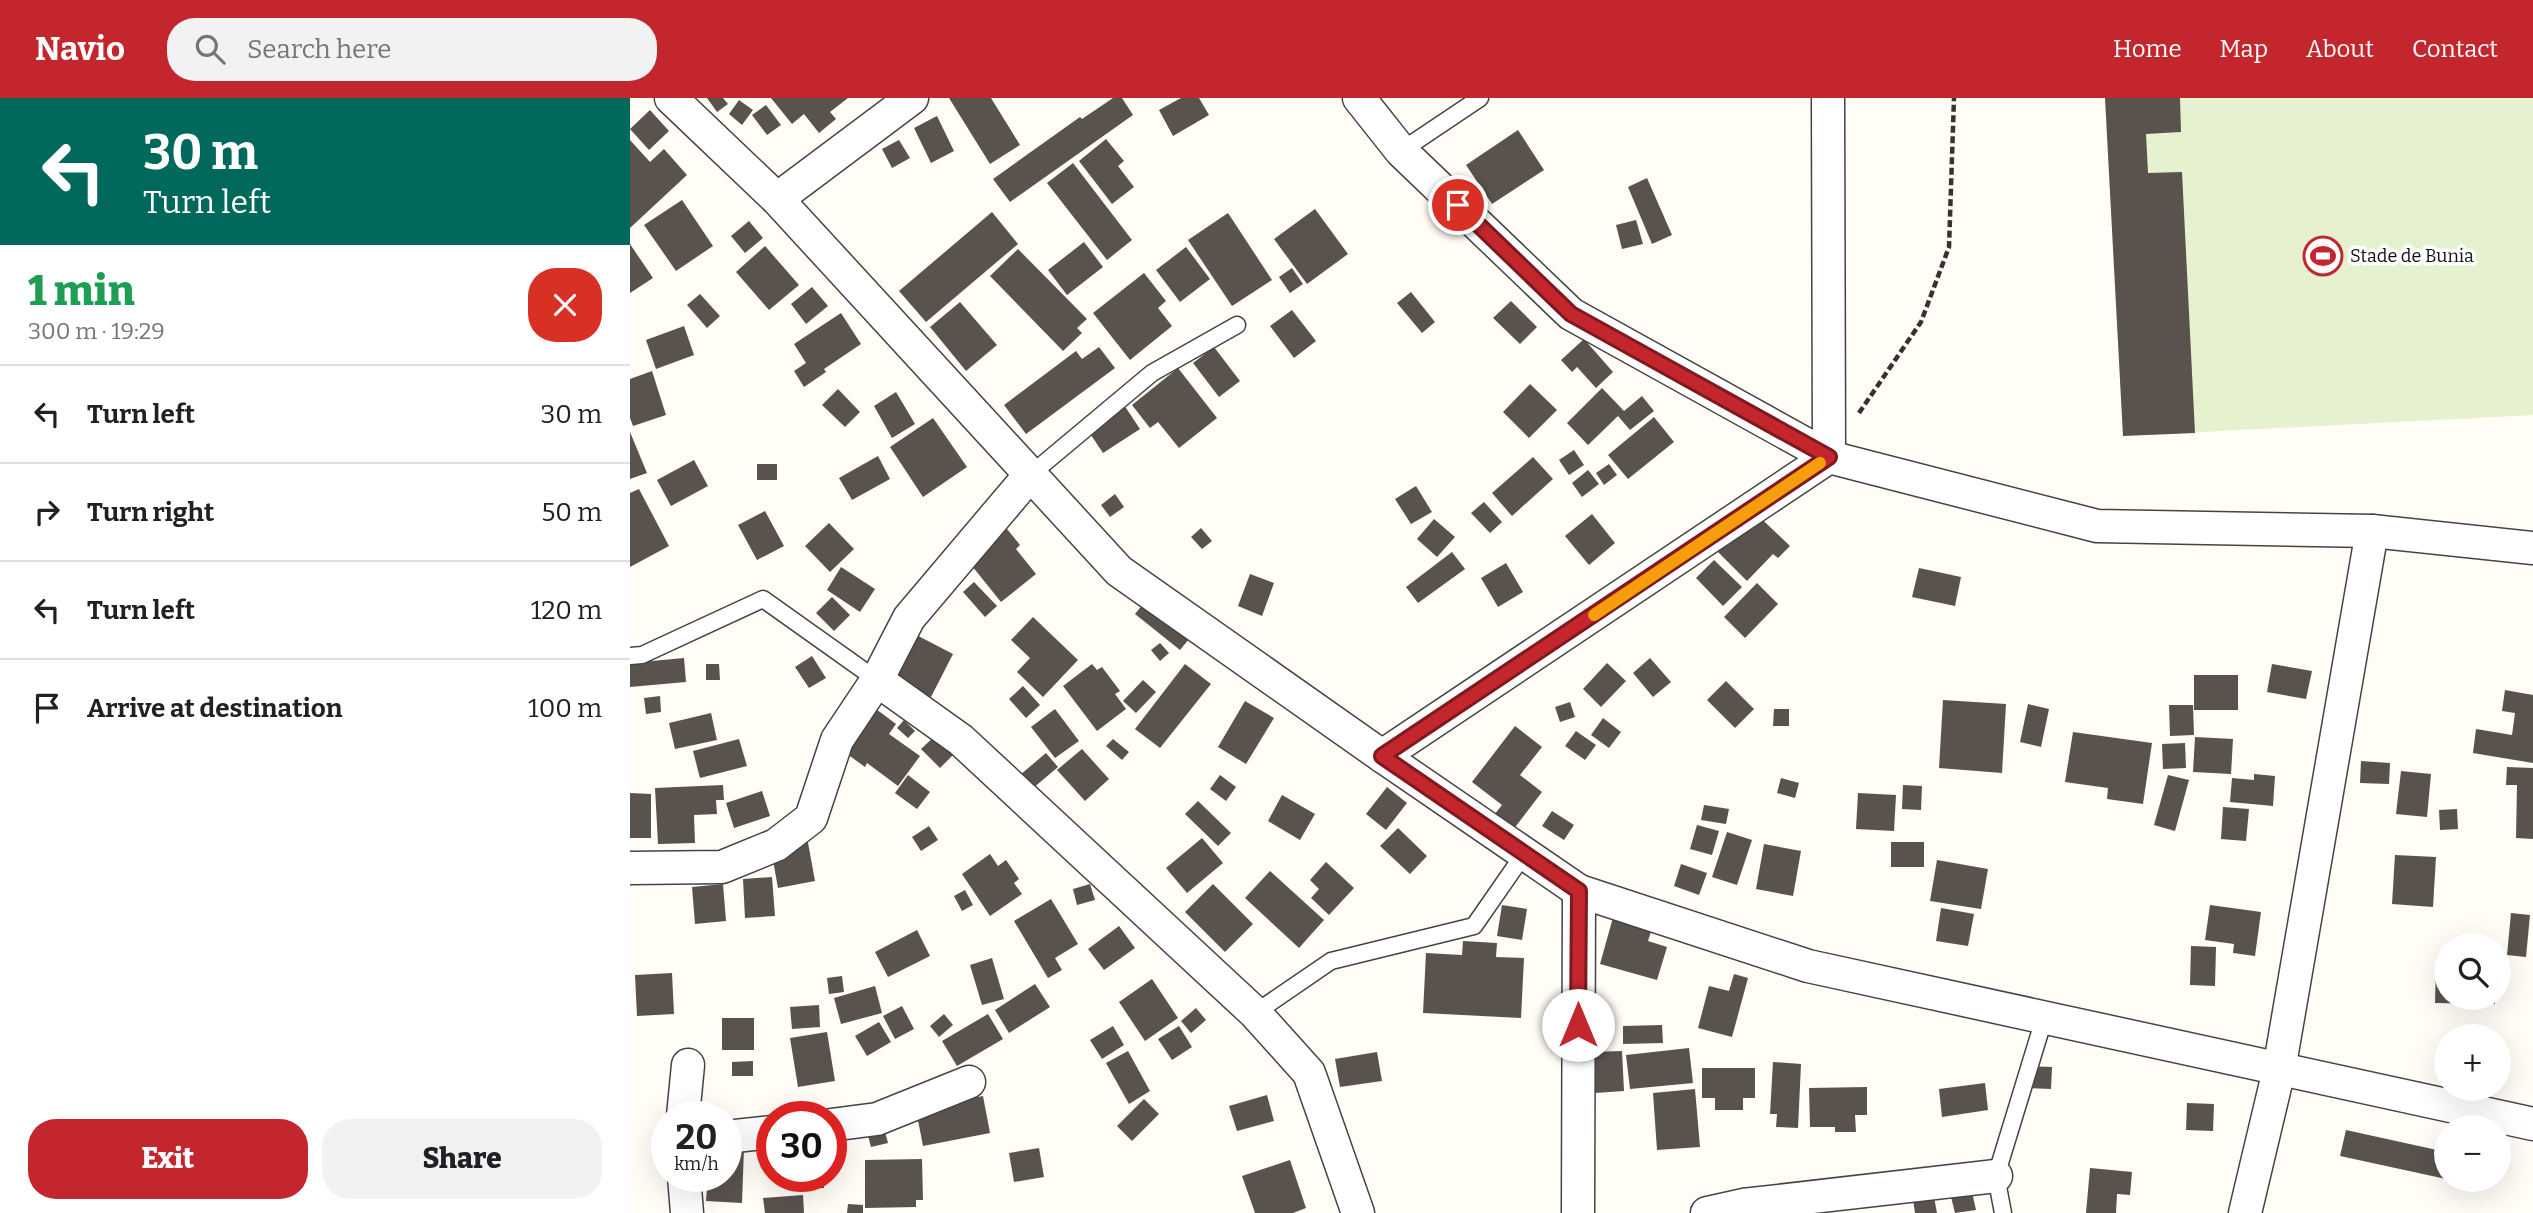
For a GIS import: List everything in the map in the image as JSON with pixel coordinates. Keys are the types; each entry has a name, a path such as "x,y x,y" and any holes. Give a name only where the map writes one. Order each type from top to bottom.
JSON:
{"street":[{"path":"671,98 777,199 1119,571 1579,891 1808,967 2533,1124"},
{"path":"777,199 912,98"},
{"path":"1359,98 1401,151 1571,314 1829,457 2097,526 2372,531 2533,548"},
{"path":"1828,98 1829,457"},
{"path":"1382,756 1829,457"},
{"path":"630,868 722,867 776,845 811,818 837,740 877,680 909,618 1030,475"},
{"path":"2245,1213 2279,1070 2372,531"},
{"path":"877,680 961,740 1255,1013 1309,1073 1358,1213"},
{"path":"1577,1213 1579,891"},
{"path":"684,1101 688,1065"},
{"path":"847,1123 877,1119 969,1082"},
{"path":"1707,1213 1782,1207 1996,1176"},
{"path":"685,1192 687,1213"}],"lane":[{"path":"1401,151 1480,98"},
{"path":"1030,475 1152,373 1237,325"},
{"path":"630,656 642,655 763,599 877,680"},
{"path":"1255,1013 1331,961 1474,926 1524,855"},
{"path":"2003,1213 1996,1176 2044,1019"}],"path":[{"path":"1829,457 1920,322 1949,247 1954,98"}],"green space":[{"name":"Stade de Bunia","path":"2105,98 2533,98 2533,415 2123,436"}],"building":[{"path":"707,98 723,98 728,104 717,112"},
{"path":"771,98 848,98 830,112 836,119 819,133 804,114 792,124"},
{"path":"949,98 991,98 1020,145 990,164"},
{"path":"1113,98 1122,98 1133,115 1010,202 993,179 1080,117 1082,119"},
{"path":"1181,98 1199,98 1209,115 1173,136 1159,110"},
{"path":"2105,98 2180,98 2181,132 2146,134 2148,173 2182,172 2195,433 2123,436"},
{"path":"739,100 753,110 742,125 729,114"},
{"path":"766,105 781,125 767,135 752,115"},
{"path":"650,110 669,131 649,150 630,129"},
{"path":"937,116 954,151 931,163 914,128"},
{"path":"1518,130 1544,170 1492,204 1466,165"},
{"path":"1106,139 1124,161 1118,166 1134,187 1112,204 1079,161"},
{"path":"630,140 650,162 664,149 687,175 630,228"},
{"path":"899,140 910,158 892,168 882,149"},
{"path":"1073,163 1132,240 1107,260 1047,183"},
{"path":"1647,178 1672,235 1652,244 1628,187"},
{"path":"682,200 713,246 676,271 644,225"},
{"path":"1315,209 1348,254 1307,284 1274,239"},
{"path":"992,212 1018,244 926,322 899,291"},
{"path":"1228,213 1272,280 1232,306 1188,240"},
{"path":"1636,220 1643,244 1622,249 1616,225"},
{"path":"749,221 763,238 745,253 731,236"},
{"path":"1084,242 1103,267 1067,295 1048,270"},
{"path":"630,244 653,278 630,293"},
{"path":"765,246 799,285 769,310 736,272"},
{"path":"1186,247 1210,279 1180,302 1156,270"},
{"path":"1018,249 1087,319 1077,328 1082,333 1063,351 990,276"},
{"path":"1292,268 1303,284 1290,293 1279,277"},
{"path":"1144,273 1166,301 1158,308 1172,326 1130,360 1093,313"},
{"path":"812,287 828,306 806,324 791,304"},
{"path":"1411,292 1435,322 1422,333 1397,303"},
{"path":"700,294 720,316 707,328 687,305"},
{"path":"1511,301 1537,327 1520,344 1493,318"},
{"path":"960,302 997,345 966,371 930,327"},
{"path":"1292,310 1316,341 1294,358 1270,326"},
{"path":"841,313 861,344 824,369 826,372 804,387 794,371 806,363 794,344"},
{"path":"684,326 694,355 656,369 646,340"},
{"path":"1584,339 1613,372 1596,388 1577,367 1572,372 1561,360"},
{"path":"1099,347 1115,368 1026,434 1004,405 1076,351 1082,359"},
{"path":"1214,347 1240,381 1219,397 1193,363"},
{"path":"1178,368 1217,418 1179,448 1158,422 1150,428 1132,405"},
{"path":"652,371 666,415 633,426 630,418 630,379"},
{"path":"1530,384 1557,410 1529,438 1503,412"},
{"path":"1602,388 1624,411 1642,396 1654,411 1630,430 1618,416 1588,445 1567,423"},
{"path":"838,389 860,412 845,427 822,405"},
{"path":"896,392 915,424 892,438 874,406"},
{"path":"1122,402 1140,429 1103,453 1085,426"},
{"path":"1654,417 1674,442 1628,479 1608,455"},
{"path":"933,418 967,467 923,497 890,447"},
{"path":"630,432 647,473 630,479"},
{"path":"1574,450 1584,465 1569,475 1559,460"},
{"path":"878,456 890,479 852,500 839,478"},
{"path":"1533,457 1553,479 1512,516 1492,493"},
{"path":"694,460 708,486 671,506 657,480"},
{"path":"757,464 777,464 777,480 757,480"},
{"path":"1609,464 1617,475 1604,485 1596,473"},
{"path":"1588,470 1599,484 1582,497 1572,483"},
{"path":"1416,486 1432,512 1411,524 1395,499"},
{"path":"639,489 669,546 630,567 630,493"},
{"path":"1115,494 1124,507 1110,517 1101,505"},
{"path":"1484,502 1502,522 1490,533 1471,513"},
{"path":"1748,506 1790,546 1778,558 1773,554 1747,581 1718,552 1730,539"},
{"path":"765,511 784,546 757,560 738,525"},
{"path":"1592,514 1615,543 1589,565 1565,536"},
{"path":"1434,519 1455,537 1437,557 1417,539"},
{"path":"829,523 854,549 830,572 805,546"},
{"path":"1201,528 1212,541 1202,549 1191,537"},
{"path":"1007,529 1020,545 1016,549 1036,574 1001,602 968,561"},
{"path":"1452,552 1465,569 1418,603 1406,587"},
{"path":"1714,560 1742,587 1723,606 1696,578"},
{"path":"1506,563 1523,592 1498,607 1481,578"},
{"path":"841,567 875,589 860,612 827,590"},
{"path":"1919,568 1961,577 1955,606 1912,597"},
{"path":"1250,574 1274,583 1262,616 1238,606"},
{"path":"974,582 997,606 985,617 963,592"},
{"path":"1757,583 1778,604 1745,638 1724,617"},
{"path":"832,597 850,615 834,631 816,613"},
{"path":"1144,603 1189,639 1180,650 1135,614"},
{"path":"1033,617 1078,660 1043,697 1017,672 1030,658 1011,640"},
{"path":"903,628 953,654 931,697 894,677"},
{"path":"1160,643 1169,653 1160,661 1151,650"},
{"path":"812,656 826,678 809,688 795,667"},
{"path":"684,658 686,682 630,687 630,663"},
{"path":"1650,658 1671,682 1653,697 1633,673"},
{"path":"1607,663 1626,681 1601,707 1583,689"},
{"path":"706,664 719,664 720,680 706,680"},
{"path":"1092,664 1097,670 1102,667 1120,691 1115,694 1126,709 1097,731 1063,686"},
{"path":"1185,664 1211,684 1160,748 1135,729"},
{"path":"2272,664 2312,671 2306,699 2267,692"},
{"path":"2194,675 2238,675 2238,710 2194,710"},
{"path":"1143,680 1156,692 1136,713 1123,701"},
{"path":"1726,681 1754,709 1735,728 1707,700"},
{"path":"1023,686 1040,705 1026,718 1009,699"},
{"path":"2505,690 2533,695 2533,763 2473,753 2476,729 2512,735 2515,713 2502,711"},
{"path":"660,696 661,712 646,714 644,698"},
{"path":"864,700 896,724 889,734 920,756 898,786 867,763 865,767 832,743"},
{"path":"1943,700 2006,704 2002,773 1939,768"},
{"path":"1245,701 1274,718 1246,764 1218,747"},
{"path":"1570,702 1575,717 1560,722 1555,707"},
{"path":"2028,704 2049,709 2041,747 2020,742"},
{"path":"2169,705 2193,705 2194,735 2170,736"},
{"path":"1055,709 1079,741 1055,758 1031,727"},
{"path":"1774,709 1789,709 1789,726 1773,726"},
{"path":"711,713 717,740 675,749 669,723"},
{"path":"1603,718 1621,732 1609,748 1591,735"},
{"path":"904,720 915,731 908,738 897,728"},
{"path":"1515,726 1542,747 1520,775 1542,792 1513,830 1494,815 1502,805 1472,782"},
{"path":"1576,731 1596,745 1585,760 1565,746"},
{"path":"2073,732 2152,743 2143,804 2107,799 2108,788 2065,782"},
{"path":"937,734 956,752 940,768 921,749"},
{"path":"2195,737 2233,739 2231,774 2193,772"},
{"path":"739,739 747,766 700,778 693,751"},
{"path":"1113,739 1129,752 1122,760 1106,746"},
{"path":"2185,743 2186,768 2163,769 2162,744"},
{"path":"1082,749 1109,779 1085,801 1057,770"},
{"path":"1046,753 1058,767 1032,789 1020,775"},
{"path":"2361,761 2390,763 2389,784 2360,783"},
{"path":"2507,767 2533,768 2533,839 2516,838 2517,785 2506,785"},
{"path":"2401,771 2431,774 2427,817 2396,814"},
{"path":"2254,774 2275,776 2273,806 2230,802 2232,778 2254,780"},
{"path":"908,775 930,792 917,809 895,793"},
{"path":"1220,775 1236,787 1226,801 1210,789"},
{"path":"2168,775 2189,780 2175,831 2154,825"},
{"path":"1781,778 1799,783 1795,798 1777,793"},
{"path":"723,785 724,800 716,800 717,814 694,815 695,843 658,844 655,788"},
{"path":"1903,785 1922,786 1921,810 1902,809"},
{"path":"1387,787 1407,803 1386,830 1366,814"},
{"path":"762,791 770,816 734,828 726,803"},
{"path":"630,793 651,794 651,838 630,838"},
{"path":"1858,793 1896,795 1894,831 1856,829"},
{"path":"1282,795 1315,814 1300,840 1268,821"},
{"path":"1198,801 1231,833 1218,846 1185,814"},
{"path":"1704,805 1729,809 1726,824 1701,820"},
{"path":"2223,807 2249,809 2246,841 2221,839"},
{"path":"2457,809 2458,829 2440,830 2439,810"},
{"path":"1552,811 1574,825 1564,840 1542,826"},
{"path":"1697,825 1719,831 1712,855 1690,849"},
{"path":"929,826 938,840 921,851 912,837"},
{"path":"1398,828 1427,856 1410,874 1380,846"},
{"path":"1727,832 1752,840 1737,885 1712,877"},
{"path":"807,837 815,881 778,888 770,844"},
{"path":"1202,838 1223,863 1187,893 1166,868"},
{"path":"1891,842 1924,842 1924,867 1891,867"},
{"path":"1764,844 1801,851 1793,896 1756,889"},
{"path":"990,854 998,866 1006,860 1019,879 1014,883 1022,894 990,916 962,874"},
{"path":"2395,855 2436,857 2433,907 2392,904"},
{"path":"1937,860 1988,869 1981,909 1930,901"},
{"path":"1326,862 1354,888 1329,915 1311,898 1319,889 1310,880"},
{"path":"1681,864 1707,873 1699,895 1674,886"},
{"path":"1270,871 1324,920 1299,948 1245,898"},
{"path":"772,877 775,916 745,918 743,879"},
{"path":"723,884 726,921 695,924 692,887"},
{"path":"1090,884 1095,900 1077,905 1073,889"},
{"path":"1213,884 1253,924 1225,952 1185,912"},
{"path":"965,890 973,905 962,911 954,896"},
{"path":"1051,899 1078,944 1055,958 1062,970 1048,978 1014,921"},
{"path":"1502,905 1527,909 1522,940 1497,936"},
{"path":"2210,905 2261,912 2255,956 2233,953 2234,944 2205,940"},
{"path":"1941,908 1974,914 1968,946 1936,941"},
{"path":"2511,913 2530,915 2526,957 2511,955"},
{"path":"1614,914 1653,925 1648,941 1667,947 1657,980 1600,964"},
{"path":"1119,926 1135,948 1104,970 1088,949"},
{"path":"917,930 930,956 888,977 875,952"},
{"path":"1463,941 1497,943 1496,957 1524,958 1521,1018 1423,1013 1426,953 1462,955"},
{"path":"2191,946 2216,947 2215,986 2190,985"},
{"path":"992,958 1004,999 982,1005 970,965"},
{"path":"672,973 674,1014 637,1016 635,975"},
{"path":"1734,974 1748,978 1732,1037 1698,1028 1709,986 1729,991"},
{"path":"842,976 844,992 829,994 827,978"},
{"path":"1152,979 1178,1018 1145,1041 1119,1002"},
{"path":"1035,984 1050,1007 1009,1033 995,1010"},
{"path":"875,986 882,1013 841,1024 834,998"},
{"path":"819,1005 820,1027 792,1029 790,1007"},
{"path":"902,1006 914,1029 895,1039 883,1016"},
{"path":"1196,1008 1206,1020 1191,1033 1181,1021"},
{"path":"944,1014 953,1025 939,1037 930,1026"},
{"path":"988,1014 1003,1039 957,1066 942,1041"},
{"path":"722,1018 754,1018 754,1050 722,1050"},
{"path":"879,1022 891,1042 867,1056 855,1036"},
{"path":"1662,1025 1663,1043 1623,1044 1623,1026"},
{"path":"1113,1026 1124,1045 1102,1059 1090,1040"},
{"path":"1179,1026 1192,1047 1172,1060 1158,1039"},
{"path":"827,1032 835,1081 798,1087 790,1038"},
{"path":"1689,1048 1693,1083 1630,1089 1626,1055"},
{"path":"1128,1051 1150,1091 1129,1104 1106,1063"},
{"path":"1622,1051 1624,1091 1595,1093 1593,1052"},
{"path":"1377,1052 1382,1081 1340,1087 1335,1059"},
{"path":"753,1061 753,1076 732,1076 732,1062"},
{"path":"1773,1062 1801,1064 1798,1128 1776,1127 1777,1114 1770,1114"},
{"path":"2028,1066 2052,1067 2051,1089 2027,1088"},
{"path":"1702,1068 1755,1068 1755,1098 1743,1098 1743,1110 1715,1110 1715,1098 1702,1098"},
{"path":"1985,1083 1988,1110 1942,1117 1939,1089"},
{"path":"1867,1087 1867,1115 1855,1115 1856,1132 1835,1132 1835,1127 1810,1127 1809,1088"},
{"path":"1695,1089 1700,1147 1657,1150 1653,1093"},
{"path":"1267,1095 1274,1121 1237,1131 1229,1106"},
{"path":"983,1096 990,1133 923,1146 916,1110"},
{"path":"1144,1099 1159,1114 1132,1141 1117,1126"},
{"path":"2187,1103 2214,1104 2213,1131 2186,1130"},
{"path":"883,1124 888,1143 871,1147 866,1128"},
{"path":"2346,1130 2434,1149 2434,1176 2340,1156"},
{"path":"744,1148 742,1203 706,1201 707,1192 742,1192"},
{"path":"1039,1148 1044,1177 1014,1182 1009,1153"},
{"path":"922,1159 923,1200 916,1200 916,1207 865,1208 865,1160"},
{"path":"1290,1160 1306,1208 1293,1213 1255,1213 1242,1176"},
{"path":"2090,1168 2132,1172 2130,1195 2117,1194 2116,1213 2086,1213"},
{"path":"1972,1192 1976,1210 1955,1213 1951,1197"},
{"path":"803,1195 804,1213 765,1213 763,1198"},
{"path":"1934,1197 1937,1213 1915,1213 1913,1200"},
{"path":"848,1204 863,1205 863,1213 847,1213"}],"slow traffic":[{"path":"1594,615 1820,463"}],"place":[{"name":"Stade de Bunia","path":"2323,256"}],"route":[{"path":"1458,205 1571,314 1829,457 1382,756 1579,891 1578,1025"}]}
